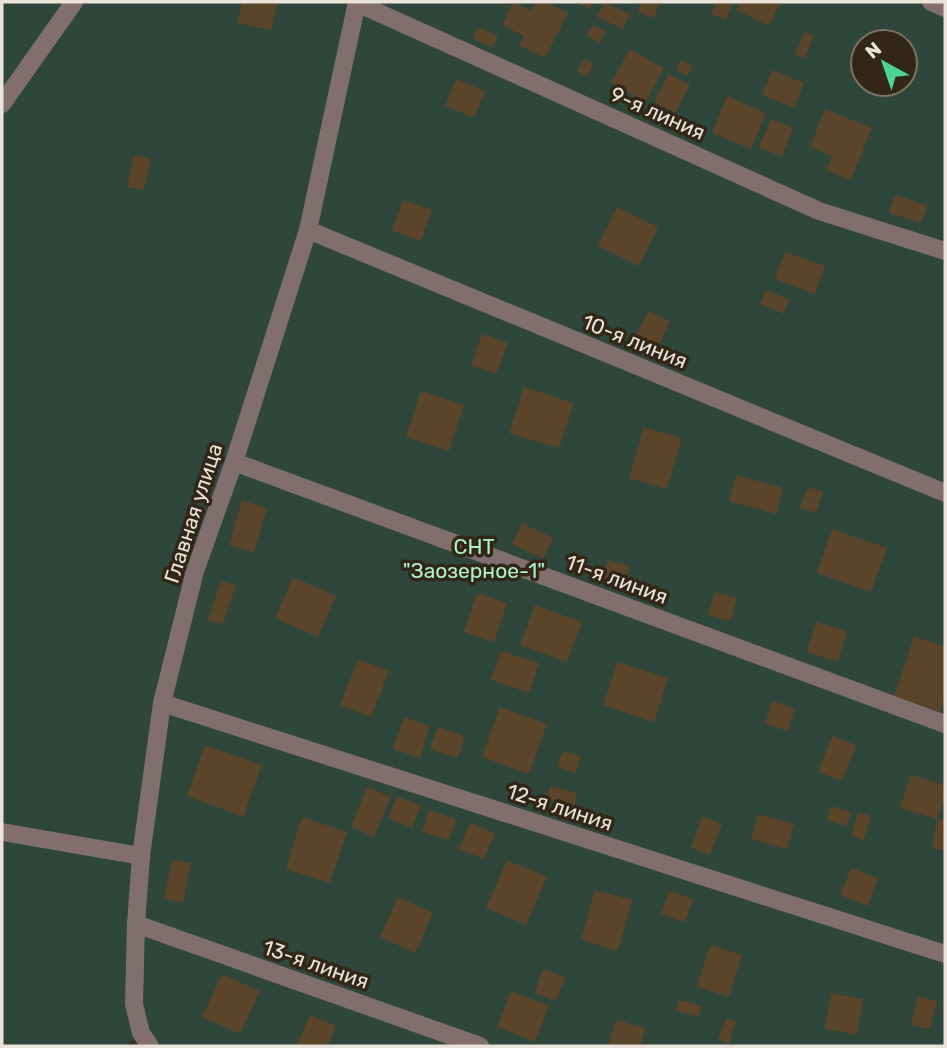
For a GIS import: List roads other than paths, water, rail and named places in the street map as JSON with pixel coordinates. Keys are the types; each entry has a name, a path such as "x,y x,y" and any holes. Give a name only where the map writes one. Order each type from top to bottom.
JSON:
{"street":[{"path":"2,104 74,2"},
{"name":"Главная улица","path":"150,1046 141,1033 134,1004 136,925 141,856 162,703 195,571 234,462 308,230 357,2"},
{"name":"9-я линия","path":"357,2 818,211 945,251"},
{"path":"931,2 945,8"},
{"name":"10-я линия","path":"308,230 945,493"},
{"name":"11-я линия","path":"234,462 945,724"},
{"name":"12-я линия","path":"162,703 945,954"},
{"path":"2,832 141,856"},
{"name":"13-я линия","path":"136,925 480,1046"}],"park label":[{"name":"СНТ \"Заозерное-1\"","path":"474,558"}]}
